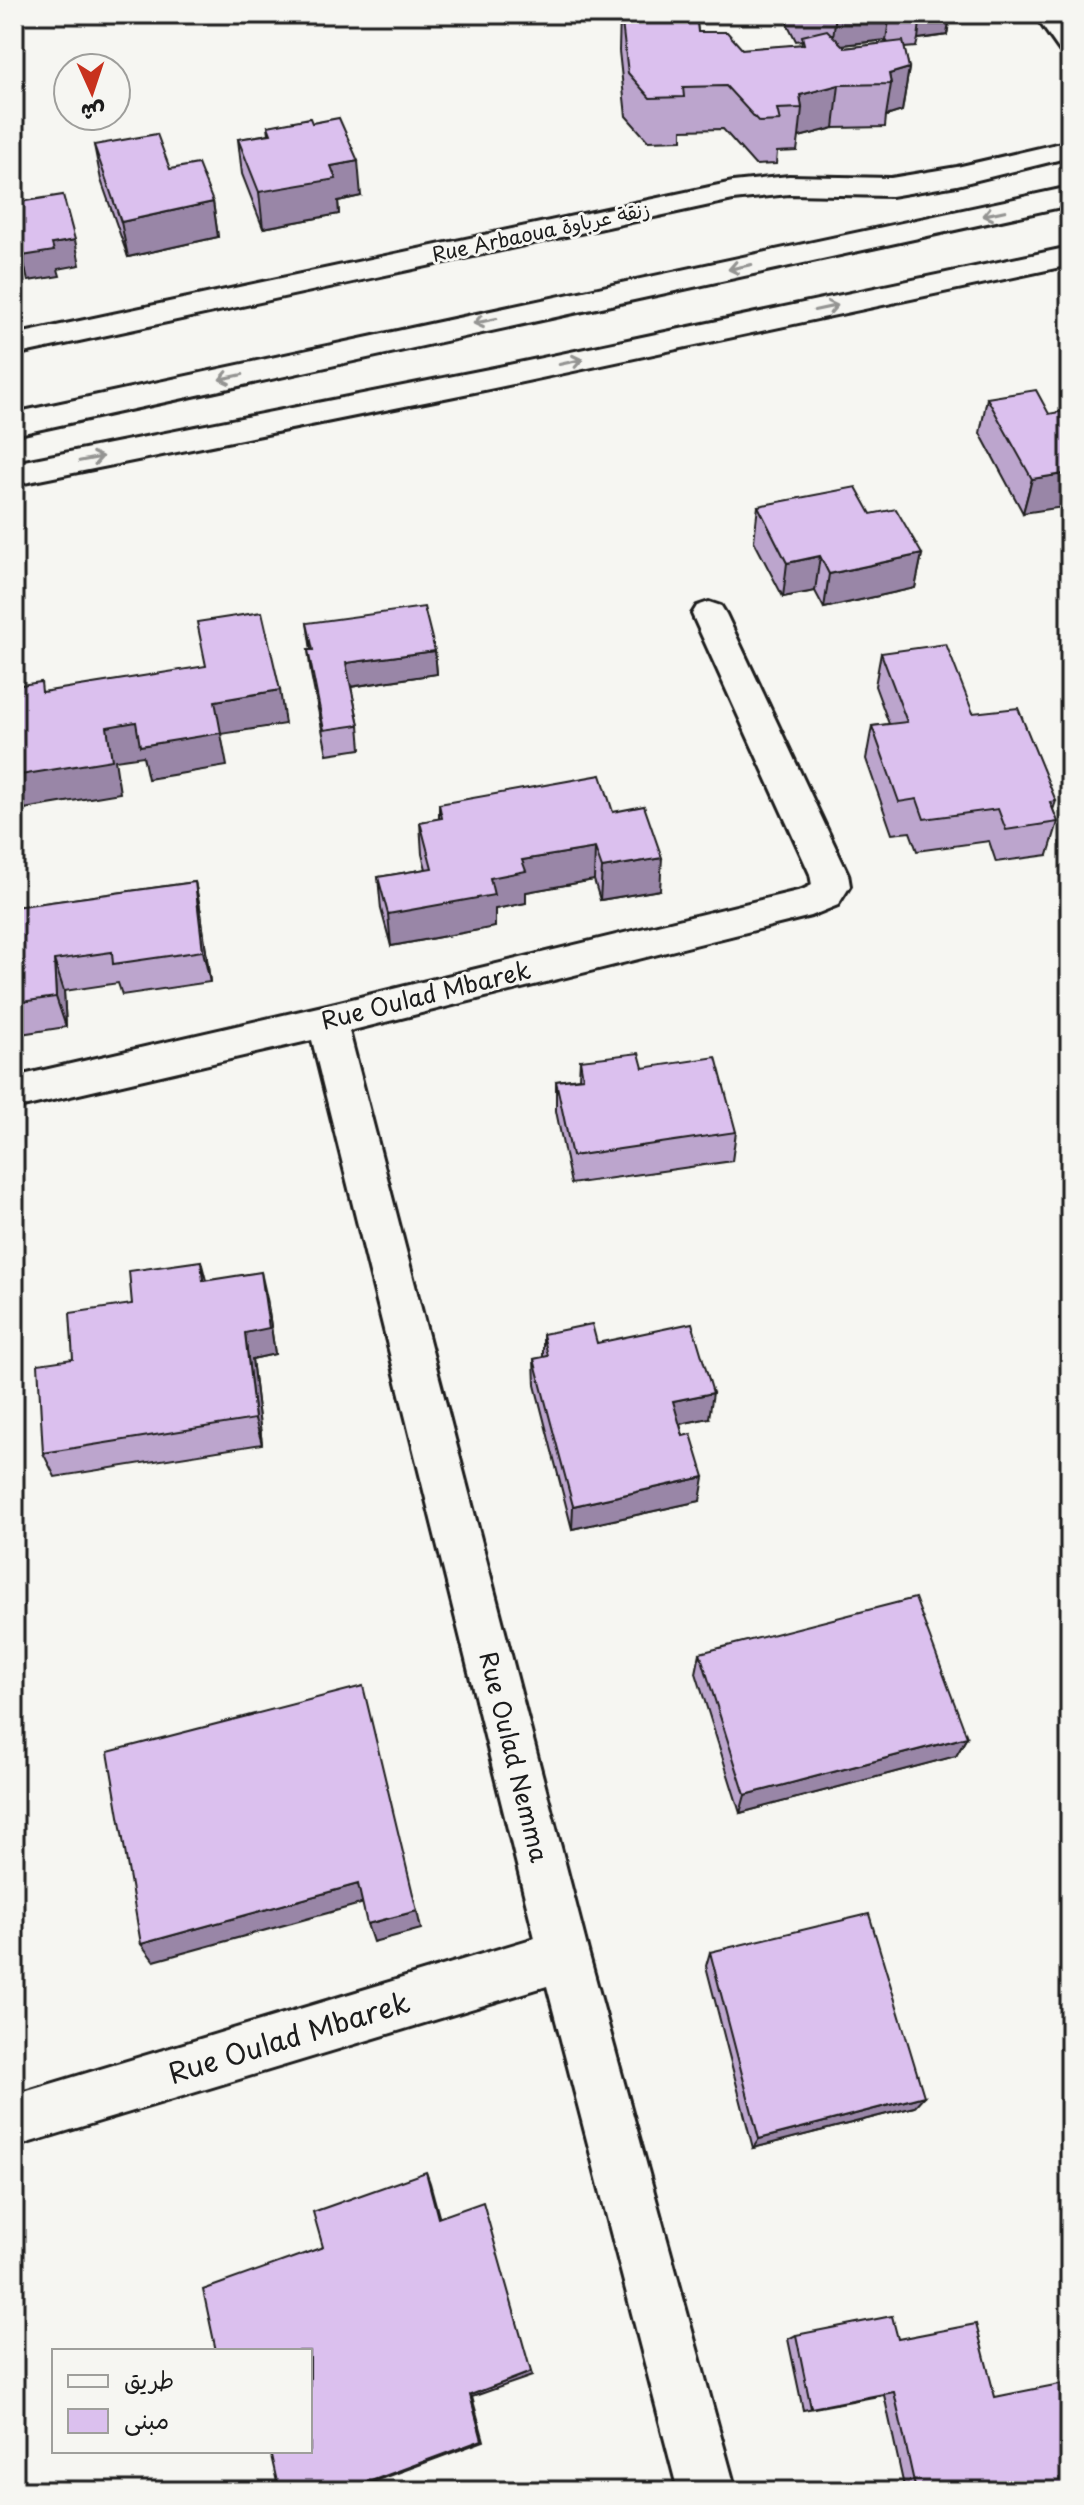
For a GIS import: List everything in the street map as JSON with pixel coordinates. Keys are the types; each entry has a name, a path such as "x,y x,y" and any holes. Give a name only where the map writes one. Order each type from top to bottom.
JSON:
{"highway":[{"path":"14,424 1070,196"},
{"path":"14,474 1070,256"},
{"path":"14,502 268,444 329,422 358,405"}],"street":[{"path":"1047,14 1070,45"},
{"name":"Rue Arbaoua زنقة عرباوة","path":"14,345 733,191 789,185 891,187 957,176 1070,149"},
{"name":"Rue Oulad Mbarek","path":"14,1093 327,1021 811,902 825,895 831,886 829,874 709,614"},
{"name":"Rue Oulad Nemma","path":"327,1021 564,1955 707,2491"},
{"name":"Rue Oulad Mbarek","path":"14,2121 564,1955"}],"building":[{"path":"621,14 696,14 698,32 727,32 742,49 804,44 802,36 827,30 845,48 903,41 909,68 889,74 891,84 839,85 800,95 802,108 777,109 780,121 759,122 726,86 683,87 684,97 650,98 628,73"},
{"path":"310,118 312,123 339,118 358,161 331,166 336,179 259,192 238,139 271,134 268,126"},
{"path":"157,134 170,169 198,164 213,202 121,222 94,145"},
{"path":"17,193 19,202 63,195 75,240 52,244 54,251 22,256 20,248 14,249 14,194"},
{"path":"1036,390 1049,414 1070,410 1070,473 1032,479 987,398"},
{"path":"856,487 871,514 896,509 922,554 829,574 820,556 787,563 758,506"},
{"path":"424,607 435,651 346,663 359,725 324,730 308,650 313,650 307,623"},
{"path":"262,612 280,690 215,701 221,733 140,746 136,722 107,727 112,760 14,776 14,686 41,682 42,692 206,666 197,622"},
{"path":"946,644 973,713 1018,708 1056,801 1050,802 1058,822 1006,830 998,809 924,819 917,799 899,802 872,726 907,722 881,653"},
{"path":"601,775 613,812 644,806 662,858 602,868 595,848 522,860 526,871 490,878 494,895 388,914 378,877 432,868 420,822 442,818 439,804"},
{"path":"195,882 203,951 113,964 112,952 54,960 56,997 14,1003 14,907"},
{"path":"639,1053 643,1068 716,1057 736,1132 572,1156 556,1081 583,1078 580,1060"},
{"path":"201,1261 203,1281 261,1272 269,1328 245,1333 255,1419 43,1453 38,1364 73,1359 70,1313 132,1304 129,1271"},
{"path":"692,1323 713,1393 673,1401 683,1436 691,1434 704,1477 573,1506 534,1359 548,1356 543,1334 592,1324 597,1343"},
{"path":"915,1598 967,1737 745,1795 700,1653"},
{"path":"363,1686 417,1911 367,1924 358,1884 141,1944 108,1752"},
{"path":"869,1914 924,2096 759,2139 710,1952"},
{"path":"426,2172 438,2218 483,2202 531,2372 470,2395 482,2440 344,2491 279,2491 270,2453 312,2453 312,2349 216,2349 203,2290 323,2247 313,2212"},
{"path":"892,2316 898,2339 976,2324 995,2397 1070,2382 1070,2491 916,2491 894,2392 811,2408 796,2335"}]}
